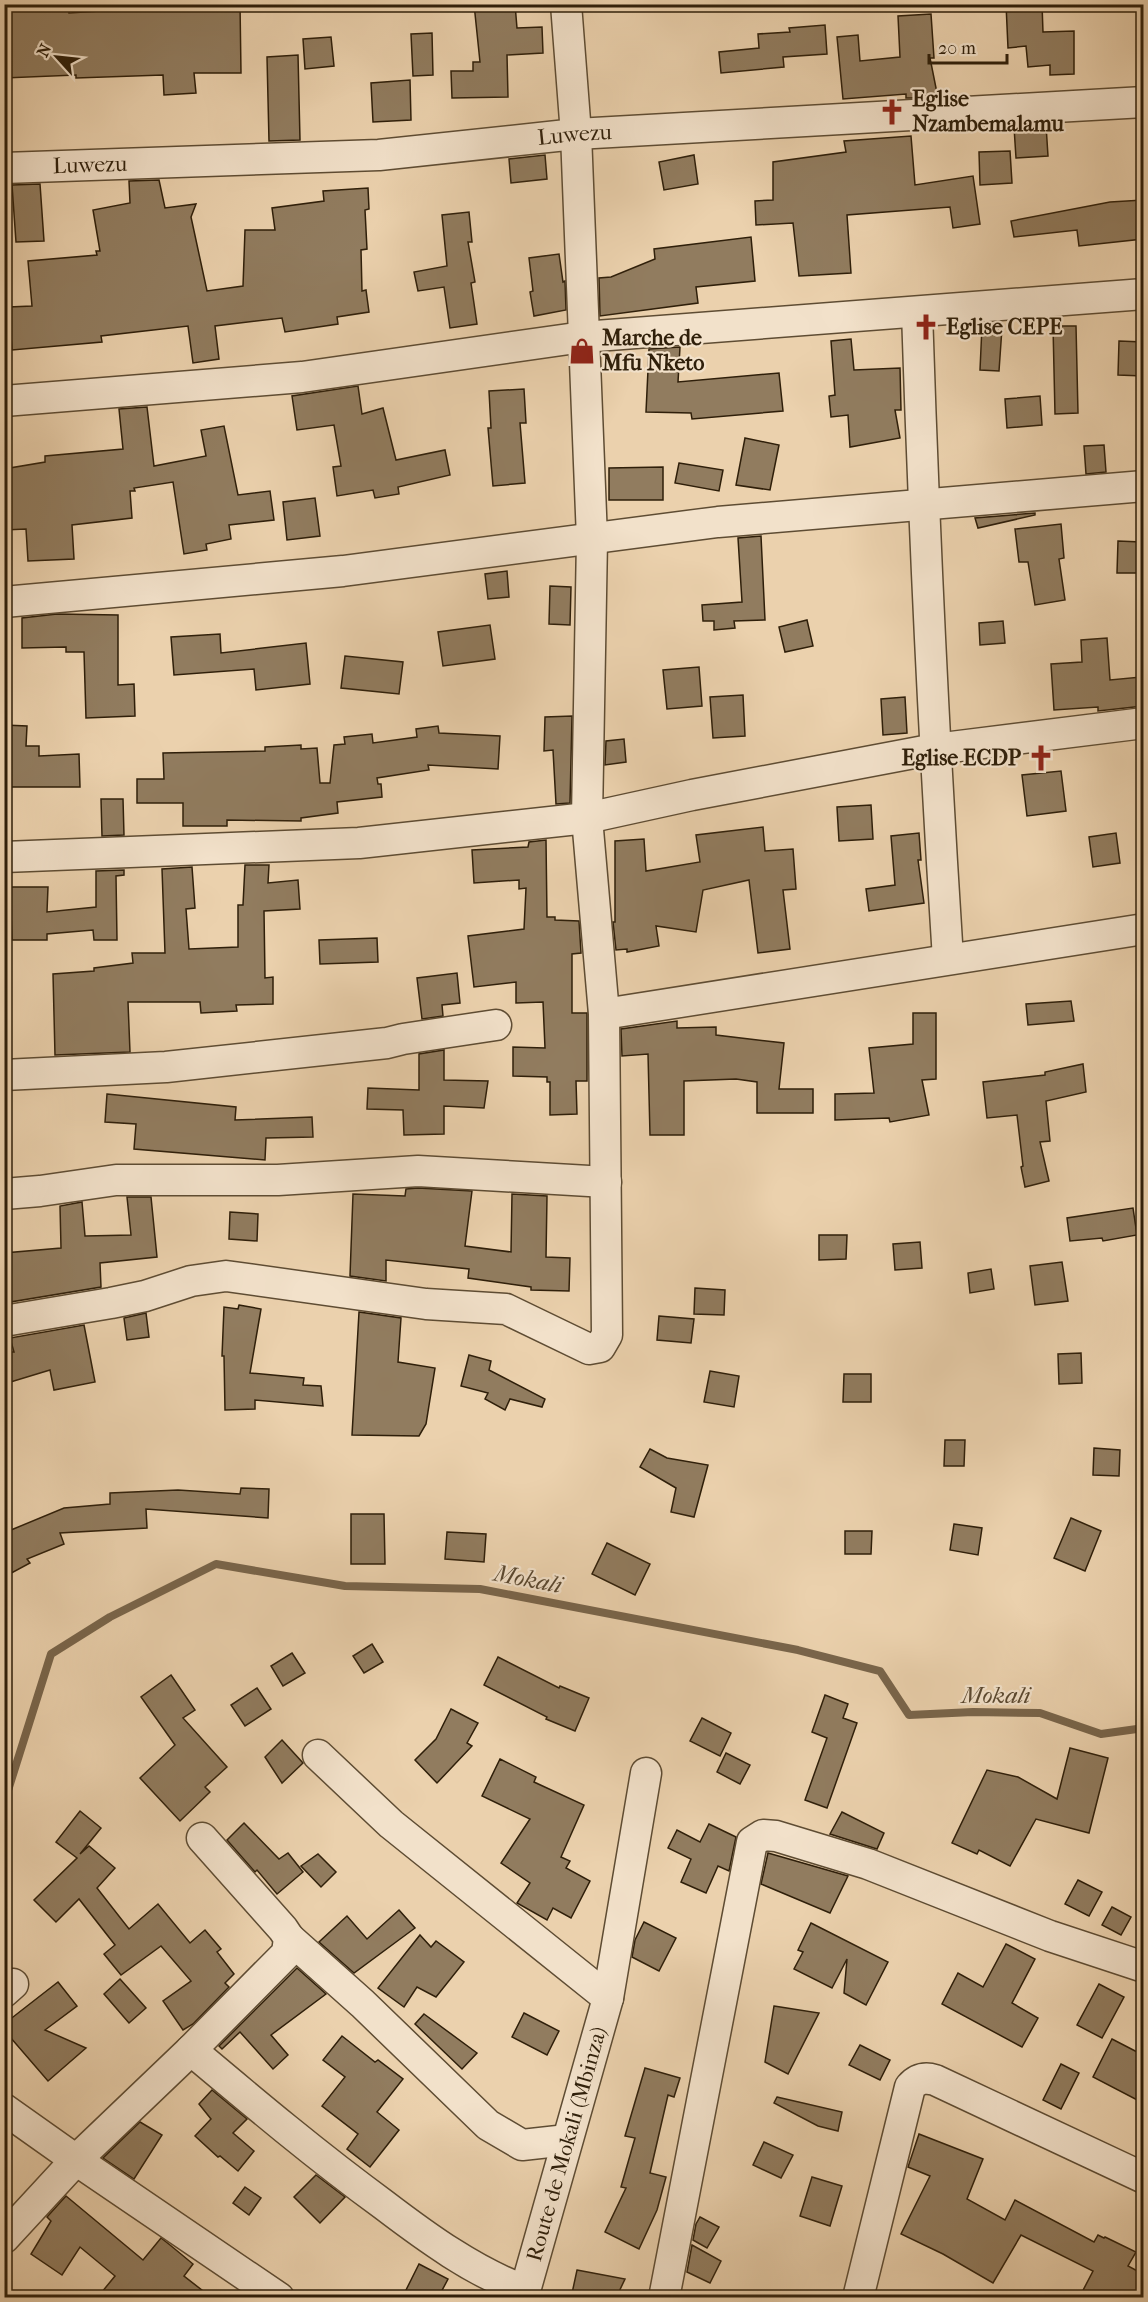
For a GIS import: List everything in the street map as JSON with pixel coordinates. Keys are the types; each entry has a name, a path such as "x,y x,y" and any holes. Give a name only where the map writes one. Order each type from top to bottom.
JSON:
{"street":[{"path":"4,1321 111,1303 145,1296 191,1281 226,1276 426,1304 506,1309 589,1349 600,1347 607,1335 604,1014 587,818 592,539 576,134 566,4"},
{"name":"Luwezu","path":"4,168 379,155 576,134 1143,102"},
{"path":"4,401 302,377 583,337 1143,294"},
{"path":"917,312 923,505 948,959"},
{"path":"4,602 343,571 718,522 1143,486"},
{"path":"4,857 359,843 587,818 692,795 935,749 1143,723"},
{"path":"604,1014 1143,929"},
{"path":"4,1075 166,1068 387,1043 496,1025"},
{"path":"4,1194 117,1180 278,1180 418,1171 606,1182"},
{"path":"318,1755 391,1824 608,1998"},
{"name":"Route de Mokali (Mbinza)","path":"523,2294 608,1998 646,1773"},
{"path":"664,2298 752,1842 763,1834 868,1864 1050,1936 1143,1967"},
{"path":"202,1838 290,1938 363,2004 488,2125 522,2145 567,2140"},
{"path":"4,2238 76,2160 191,2050 287,1953 290,1938"},
{"path":"191,2050 346,2177 425,2236 523,2294"},
{"path":"858,2298 910,2087 915,2081 926,2078 935,2080 1143,2178"},
{"path":"4,2109 279,2298"}],"building":[{"path":"149,4 240,4 241,73 194,73 196,93 164,95 163,75 4,78 4,12 68,5 69,13 149,8"},
{"path":"474,4 515,4 517,28 542,27 543,53 507,55 508,97 452,98 451,71 473,71 473,62 480,62"},
{"path":"1006,4 1042,4 1043,32 1074,31 1074,74 1050,75 1050,65 1028,67 1026,46 1008,48"},
{"path":"931,14 934,58 930,58 937,93 912,98 906,98 906,94 843,99 837,37 858,35 860,61 900,57 898,16"},
{"path":"825,25 827,54 783,57 784,67 721,73 719,52 759,48 758,34 790,32 789,28"},
{"path":"432,33 433,75 413,76 411,34"},
{"path":"331,37 334,66 305,69 303,39"},
{"path":"298,55 300,140 269,141 267,57"},
{"path":"410,80 411,120 373,122 371,83"},
{"path":"1046,125 1048,156 1016,158 1014,127"},
{"path":"911,136 915,185 973,176 980,224 953,228 950,207 847,215 851,273 799,276 793,223 756,225 755,201 773,200 773,162 846,152 844,141"},
{"path":"1010,151 1012,183 980,185 979,152"},
{"path":"545,155 547,179 511,183 509,159"},
{"path":"694,155 698,184 664,190 659,162"},
{"path":"159,180 165,208 196,204 191,217 207,291 243,286 245,230 275,230 272,208 324,201 323,191 368,188 369,209 365,210 367,249 361,250 362,291 366,290 369,312 337,317 338,324 285,332 282,318 215,326 219,359 193,363 188,326 101,336 102,342 12,350 9,307 32,306 28,261 97,255 96,251 100,251 93,210 130,203 129,181"},
{"path":"40,184 44,241 16,242 12,185"},
{"path":"1143,200 1143,239 1079,246 1077,230 1014,237 1011,221 1110,202"},
{"path":"469,212 472,242 468,242 475,282 471,283 477,324 450,328 444,287 418,291 414,272 447,266 442,215"},
{"path":"751,237 755,281 696,287 698,303 600,316 599,278 611,277 655,259 654,249"},
{"path":"559,254 563,282 565,281 566,310 534,316 530,292 533,291 529,258"},
{"path":"982,326 1002,328 999,371 980,370"},
{"path":"1053,326 1076,326 1078,413 1055,414"},
{"path":"851,339 854,370 900,368 901,410 895,410 900,438 850,447 848,415 831,417 829,396 835,395 831,341"},
{"path":"1119,341 1143,342 1143,376 1118,375"},
{"path":"680,347 678,382 779,373 783,411 692,419 691,413 646,412 649,349"},
{"path":"358,386 362,414 383,408 396,460 445,450 450,475 398,487 399,494 375,498 373,490 337,496 333,467 341,466 334,425 297,430 292,396"},
{"path":"524,389 526,423 520,423 525,483 493,486 488,428 491,428 489,391"},
{"path":"1040,396 1042,425 1007,428 1005,399"},
{"path":"147,407 154,466 206,456 201,430 224,426 238,495 270,491 274,520 229,525 231,539 206,544 207,550 184,554 173,482 134,488 135,491 130,491 132,518 72,525 74,559 28,561 26,529 4,530 4,469 45,462 45,456 123,449 119,409"},
{"path":"745,438 779,445 770,490 736,485"},
{"path":"1104,445 1106,472 1086,474 1084,446"},
{"path":"679,463 723,470 719,491 675,483"},
{"path":"663,467 663,500 609,500 609,468"},
{"path":"315,498 320,536 287,540 283,502"},
{"path":"1035,513 1035,515 978,528 975,518"},
{"path":"1061,524 1064,558 1059,559 1065,600 1035,605 1028,562 1019,562 1015,529"},
{"path":"761,536 765,620 734,621 735,628 714,630 714,621 703,621 702,605 742,602 738,538"},
{"path":"1118,541 1141,542 1140,573 1117,573"},
{"path":"507,571 509,597 488,599 485,574"},
{"path":"550,586 571,587 570,625 549,624"},
{"path":"57,614 118,615 118,685 134,684 135,716 86,718 84,652 66,652 66,647 22,648 22,618"},
{"path":"807,620 813,646 785,652 779,627"},
{"path":"1003,621 1005,643 980,645 979,623"},
{"path":"490,625 495,659 443,666 438,632"},
{"path":"220,634 221,653 306,643 310,684 256,690 254,669 174,675 171,637"},
{"path":"1107,638 1110,680 1141,677 1143,706 1098,711 1098,707 1054,710 1051,664 1082,662 1081,640"},
{"path":"345,656 403,662 399,694 341,688"},
{"path":"699,667 702,706 667,709 663,670"},
{"path":"743,695 745,736 713,738 710,697"},
{"path":"905,697 907,733 883,735 881,699"},
{"path":"572,716 570,803 556,804 553,750 544,751 545,717"},
{"path":"4,725 27,726 26,746 39,746 39,756 79,754 80,787 4,787"},
{"path":"438,726 439,733 500,736 498,769 428,765 429,770 377,778 378,784 381,784 382,797 337,802 338,813 301,818 301,821 227,820 227,826 183,826 183,803 137,803 137,779 164,779 163,753 265,751 265,747 301,745 301,749 317,748 320,783 330,783 334,745 345,744 344,737 372,734 373,743 417,737 416,729"},
{"path":"624,739 626,762 605,765 606,741"},
{"path":"1061,771 1066,811 1027,816 1022,775"},
{"path":"101,799 123,799 124,835 102,836"},
{"path":"871,805 873,839 839,841 837,807"},
{"path":"763,827 765,851 793,849 796,889 783,890 790,949 758,953 749,880 703,890 696,932 656,926 659,946 627,952 627,949 616,950 613,922 615,922 615,841 644,839 646,871 700,862 696,835"},
{"path":"919,833 921,860 918,860 924,903 869,911 866,889 895,885 891,836"},
{"path":"1116,833 1120,863 1093,867 1089,837"},
{"path":"546,840 547,917 555,917 555,920 579,921 581,953 572,954 572,1013 587,1013 587,1081 576,1081 577,1114 550,1115 550,1082 547,1082 547,1077 513,1076 513,1047 545,1048 543,1002 516,1003 516,982 474,987 468,936 524,929 526,888 519,889 519,880 474,883 472,850 528,847 529,842"},
{"path":"245,865 269,865 268,883 298,880 300,909 264,911 265,978 273,977 273,1004 236,1005 237,1011 201,1013 200,1002 128,1002 130,1052 55,1055 53,974 94,971 94,968 133,963 132,953 165,953 162,869 192,867 195,908 186,909 189,949 238,947 238,905 243,905"},
{"path":"124,870 124,875 116,876 117,940 94,940 93,930 47,934 47,940 12,940 10,887 48,887 47,912 96,907 96,871"},
{"path":"377,938 378,962 320,964 319,940"},
{"path":"457,973 460,1003 442,1005 443,1016 422,1019 417,978"},
{"path":"1071,1001 1074,1021 1028,1025 1026,1004"},
{"path":"913,1013 936,1013 936,1079 922,1080 929,1115 890,1122 889,1118 835,1120 835,1094 874,1093 869,1048 913,1044"},
{"path":"677,1021 677,1028 716,1027 716,1035 784,1043 779,1089 813,1089 813,1113 757,1113 757,1082 736,1079 684,1081 684,1135 650,1135 648,1054 622,1056 621,1029"},
{"path":"444,1050 444,1080 488,1081 484,1108 444,1106 444,1134 404,1135 403,1110 367,1109 368,1088 419,1090 419,1054"},
{"path":"1083,1064 1086,1092 1046,1101 1050,1141 1040,1142 1049,1181 1025,1187 1017,1115 987,1118 983,1082 1045,1075 1045,1072"},
{"path":"107,1094 236,1107 235,1120 312,1117 313,1137 266,1138 265,1160 134,1149 136,1124 105,1122"},
{"path":"406,1189 472,1191 465,1246 511,1252 512,1194 547,1196 546,1257 570,1258 569,1291 531,1290 531,1287 468,1278 469,1269 386,1260 386,1281 350,1276 353,1194 405,1196"},
{"path":"127,1197 151,1197 157,1257 100,1263 101,1287 4,1303 4,1253 61,1248 60,1206 82,1202 85,1236 131,1235"},
{"path":"1133,1208 1137,1235 1103,1241 1102,1238 1070,1241 1067,1218"},
{"path":"230,1212 258,1214 257,1241 229,1239"},
{"path":"819,1235 847,1235 846,1259 819,1260"},
{"path":"920,1242 922,1268 895,1270 893,1244"},
{"path":"1062,1262 1068,1301 1035,1305 1030,1266"},
{"path":"991,1269 994,1289 970,1293 968,1273"},
{"path":"695,1288 725,1290 724,1315 694,1314"},
{"path":"239,1305 261,1309 250,1373 304,1378 303,1385 321,1386 323,1406 255,1400 255,1409 225,1410 224,1356 222,1356 224,1307 238,1309"},
{"path":"359,1312 401,1318 398,1362 435,1368 426,1424 419,1436 352,1435"},
{"path":"146,1313 149,1337 127,1340 124,1318"},
{"path":"659,1316 694,1319 691,1343 657,1340"},
{"path":"84,1325 95,1382 54,1390 50,1370 4,1384 4,1352 14,1352 10,1338"},
{"path":"1081,1353 1082,1383 1059,1384 1058,1354"},
{"path":"469,1355 491,1361 489,1370 545,1399 542,1407 510,1399 505,1410 485,1399 488,1393 461,1386"},
{"path":"710,1371 739,1376 734,1407 704,1402"},
{"path":"844,1374 871,1374 871,1402 843,1402"},
{"path":"945,1440 965,1440 964,1466 944,1466"},
{"path":"1094,1448 1120,1450 1119,1476 1093,1475"},
{"path":"650,1449 667,1458 708,1465 694,1517 671,1512 676,1488 640,1467"},
{"path":"241,1488 269,1489 268,1518 146,1509 147,1528 60,1533 64,1544 27,1559 30,1563 4,1577 4,1518 11,1530 64,1508 110,1504 110,1493 178,1490 240,1494"},
{"path":"351,1514 384,1514 385,1564 351,1564"},
{"path":"1071,1518 1101,1531 1085,1571 1054,1558"},
{"path":"954,1524 982,1528 978,1555 950,1550"},
{"path":"845,1531 872,1531 871,1554 845,1554"},
{"path":"447,1532 486,1534 484,1562 445,1559"},
{"path":"607,1543 650,1564 635,1595 592,1574"},
{"path":"372,1644 383,1662 364,1673 353,1656"},
{"path":"292,1653 305,1673 283,1686 271,1666"},
{"path":"498,1657 559,1688 560,1686 589,1698 575,1731 546,1719 547,1717 484,1685"},
{"path":"171,1675 195,1710 183,1718 227,1767 205,1787 210,1792 180,1821 140,1778 175,1745 141,1697"},
{"path":"257,1688 271,1709 245,1726 231,1705"},
{"path":"825,1695 848,1704 843,1718 857,1723 827,1808 805,1800 827,1738 812,1732"},
{"path":"451,1709 478,1723 467,1743 472,1746 437,1783 415,1760 436,1739"},
{"path":"702,1718 731,1733 720,1756 690,1741"},
{"path":"282,1740 303,1763 282,1783 265,1757"},
{"path":"1070,1748 1108,1758 1089,1833 1036,1819 1010,1866 979,1850 977,1854 952,1843 987,1770 1018,1777 1057,1799"},
{"path":"726,1753 750,1765 740,1784 717,1772"},
{"path":"500,1759 536,1777 534,1782 584,1805 561,1857 570,1861 566,1868 590,1881 571,1918 553,1908 547,1920 517,1903 530,1883 501,1863 530,1819 482,1796"},
{"path":"80,1811 101,1828 80,1854 89,1846 115,1868 97,1888 129,1929 158,1904 190,1943 205,1930 221,1949 217,1952 234,1974 225,1983 229,1987 193,2024 183,2030 163,2001 191,1981 161,1946 121,1975 104,1954 115,1945 79,1899 56,1922 34,1900 77,1858 56,1842"},
{"path":"842,1812 884,1833 877,1849 830,1834"},
{"path":"244,1823 279,1859 288,1853 303,1872 277,1894 227,1840"},
{"path":"709,1824 736,1837 729,1871 718,1866 706,1893 681,1882 691,1859 668,1848 677,1830 700,1842"},
{"path":"768,1853 848,1876 830,1913 761,1884"},
{"path":"318,1854 336,1872 321,1887 301,1866"},
{"path":"1078,1880 1102,1892 1089,1916 1065,1904"},
{"path":"1112,1907 1131,1917 1121,1935 1102,1925"},
{"path":"399,1910 415,1928 354,1973 319,1942 347,1916 367,1939"},
{"path":"644,1922 676,1938 659,1971 632,1957 635,1940"},
{"path":"811,1923 888,1962 866,2005 844,1993 847,1959 832,1988 794,1969 803,1952 798,1950"},
{"path":"420,1935 431,1947 436,1941 464,1962 436,1997 417,1987 404,2007 378,1988"},
{"path":"1006,1944 1035,1959 1012,2003 1038,2018 1022,2047 942,2004 958,1973 983,1987"},
{"path":"297,1968 326,1994 271,2035 288,2055 273,2069 240,2032 222,2049 219,2046"},
{"path":"120,1979 146,2008 129,2023 104,1994"},
{"path":"58,1982 77,2006 45,2030 86,2048 48,2081 4,2030 4,2024"},
{"path":"1099,1984 1124,1997 1102,2038 1077,2025"},
{"path":"774,2006 819,2013 788,2074 765,2062"},
{"path":"524,2013 559,2031 547,2055 512,2037"},
{"path":"424,2014 477,2053 462,2069 415,2024"},
{"path":"342,2036 375,2062 378,2060 403,2079 377,2112 399,2130 370,2167 347,2149 358,2134 322,2106 345,2077 323,2060"},
{"path":"1112,2039 1143,2055 1143,2103 1093,2077"},
{"path":"860,2045 890,2060 880,2080 849,2065"},
{"path":"1061,2064 1079,2073 1061,2109 1043,2100"},
{"path":"645,2068 680,2078 674,2097 668,2095 650,2173 666,2177 657,2210 639,2249 605,2232 626,2188 621,2187 635,2138 625,2136"},
{"path":"212,2090 247,2119 233,2133 254,2151 238,2171 195,2136 211,2119 199,2104"},
{"path":"777,2097 842,2112 838,2131 818,2126 774,2103"},
{"path":"140,2122 162,2135 134,2179 103,2158"},
{"path":"919,2134 983,2159 967,2199 1005,2220 1015,2200 1094,2242 1098,2235 1136,2252 1128,2266 1143,2274 1143,2285 1137,2298 1079,2298 1093,2271 1021,2235 993,2283 943,2254 901,2234 930,2176 908,2167"},
{"path":"764,2142 793,2155 781,2178 753,2165"},
{"path":"316,2175 345,2197 320,2223 294,2197"},
{"path":"812,2177 842,2186 830,2226 800,2216"},
{"path":"245,2187 261,2198 249,2215 233,2203"},
{"path":"66,2196 143,2260 161,2238 193,2264 184,2276 212,2298 97,2298 115,2276 80,2247 62,2275 31,2254 51,2221 47,2217"},
{"path":"700,2217 719,2227 707,2248 693,2240"},
{"path":"692,2245 721,2261 710,2283 687,2272"},
{"path":"419,2264 448,2279 438,2298 402,2298"},
{"path":"577,2270 625,2279 616,2298 571,2298"}],"waterway":[{"name":"Mokali","path":"4,1803 51,1654 110,1617 216,1564 345,1586 480,1589 798,1650 880,1671 909,1715 973,1712 1040,1713 1101,1734 1144,1728"}],"place":[{"name":"Eglise Nzambemalamu","path":"892,112"},
{"name":"Eglise CEPE","path":"926,327"},
{"name":"Marche de Mfu Nketo","path":"582,351"},
{"name":"Eglise ECDP","path":"1041,758"}]}
